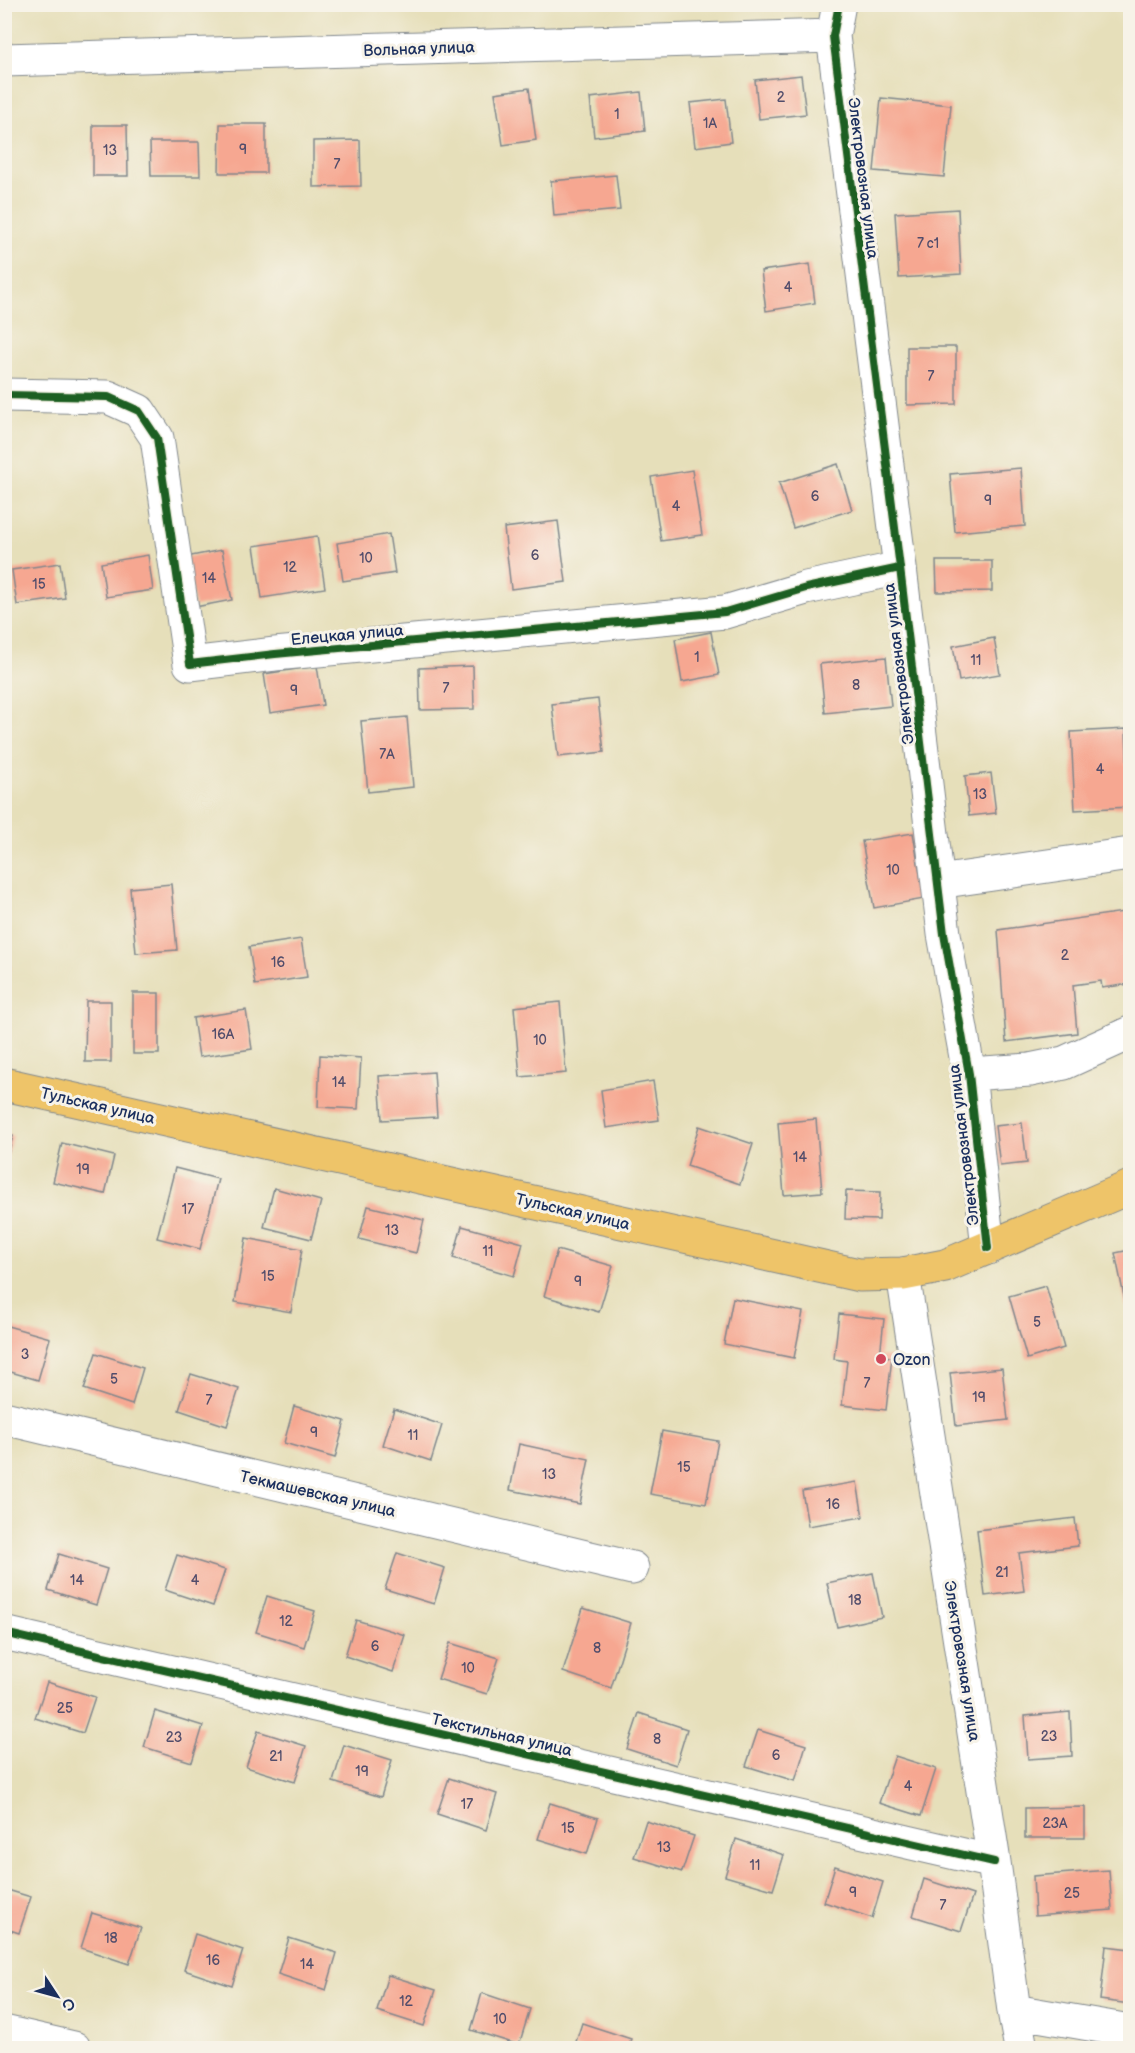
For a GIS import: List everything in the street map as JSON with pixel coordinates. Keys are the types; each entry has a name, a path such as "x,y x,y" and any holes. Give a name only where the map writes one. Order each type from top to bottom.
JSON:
{"main road":[{"name":"Тульская улица","path":"4,1084 859,1275 903,1274 945,1266 1131,1187"}],"street":[{"name":"Электровозная улица","path":"839,4 832,36 944,934 969,1074 988,1248"},
{"name":"Вольная улица","path":"4,60 832,36"},
{"name":"Елецкая улица","path":"4,395 108,397 139,411 157,438 190,664 725,612 806,588 900,568"},
{"path":"938,882 1131,854"},
{"path":"969,1074 1030,1070 1064,1063 1131,1033"},
{"name":"Электровозная улица","path":"903,1274 1021,2049"},
{"name":"Текмашевская улица","path":"4,1418 632,1568"},
{"name":"Текстильная улица","path":"4,1633 994,1862"},
{"path":"1014,2011 1131,2031"},
{"path":"4,2032 74,2049"}],"building":[{"path":"801,75 806,114 759,119 755,80"},
{"path":"529,88 536,140 503,145 495,93"},
{"path":"641,92 645,131 594,137 590,98"},
{"path":"881,98 951,105 944,177 874,171"},
{"path":"726,99 731,142 695,147 690,103"},
{"path":"220,124 266,124 266,173 219,173"},
{"path":"93,125 127,125 128,176 93,176"},
{"path":"360,140 361,186 313,187 313,141"},
{"path":"150,142 199,142 200,176 151,176"},
{"path":"616,175 620,210 554,216 551,181"},
{"path":"958,209 961,274 899,278 895,213"},
{"path":"810,264 815,303 766,311 761,271"},
{"path":"907,347 956,347 956,404 907,405"},
{"path":"838,464 852,510 793,528 779,483"},
{"path":"1021,468 1025,526 955,532 950,474"},
{"path":"692,470 702,535 661,541 651,477"},
{"path":"558,521 566,582 511,589 504,528"},
{"path":"389,534 395,573 343,581 337,543"},
{"path":"317,536 325,588 262,598 254,546"},
{"path":"222,550 232,600 195,607 186,557"},
{"path":"148,555 153,590 106,597 101,563"},
{"path":"936,561 992,561 992,591 937,592"},
{"path":"60,563 65,598 17,605 12,570"},
{"path":"711,632 719,675 682,682 675,639"},
{"path":"994,638 1000,674 959,681 953,646"},
{"path":"886,657 891,706 825,713 820,664"},
{"path":"317,666 323,705 270,713 264,674"},
{"path":"473,666 474,709 420,710 419,668"},
{"path":"598,699 604,752 558,757 552,704"},
{"path":"407,717 413,787 368,792 361,721"},
{"path":"1126,729 1129,807 1075,810 1071,732"},
{"path":"991,773 996,813 969,816 965,776"},
{"path":"913,833 924,899 874,908 862,841"},
{"path":"171,884 177,950 136,953 130,888"},
{"path":"1130,911 1130,984 1102,988 1101,981 1073,985 1077,1033 1006,1042 998,930"},
{"path":"4,938 11,970 4,971"},
{"path":"301,939 307,977 255,985 249,947"},
{"path":"133,993 159,993 159,1054 133,1054"},
{"path":"86,1001 111,1001 111,1062 85,1062"},
{"path":"560,1002 566,1073 520,1077 514,1007"},
{"path":"246,1010 252,1049 199,1057 193,1018"},
{"path":"320,1055 361,1058 358,1109 318,1107"},
{"path":"434,1072 437,1117 382,1120 379,1076"},
{"path":"653,1081 659,1120 606,1128 601,1090"},
{"path":"816,1119 822,1192 784,1195 778,1123"},
{"path":"1022,1123 1027,1163 1000,1166 995,1126"},
{"path":"699,1126 753,1144 740,1184 687,1166"},
{"path":"4,1134 13,1136 5,1164 4,1164"},
{"path":"62,1143 114,1156 105,1194 53,1182"},
{"path":"175,1168 218,1179 200,1249 157,1238"},
{"path":"274,1188 321,1201 311,1239 264,1227"},
{"path":"846,1191 880,1192 879,1220 845,1219"},
{"path":"368,1206 424,1220 416,1253 359,1239"},
{"path":"462,1226 523,1243 514,1276 453,1258"},
{"path":"246,1238 302,1249 291,1312 235,1302"},
{"path":"557,1250 613,1266 599,1312 544,1296"},
{"path":"1130,1250 1130,1306 1126,1306 1115,1253"},
{"path":"1046,1286 1064,1348 1027,1359 1009,1296"},
{"path":"733,1298 803,1312 794,1358 724,1344"},
{"path":"839,1314 884,1319 880,1356 892,1357 886,1410 842,1405 847,1361 834,1359"},
{"path":"4,1325 50,1338 38,1380 4,1370"},
{"path":"96,1353 143,1368 132,1405 84,1389"},
{"path":"1002,1368 1008,1420 956,1426 950,1373"},
{"path":"191,1374 239,1389 227,1426 179,1410"},
{"path":"294,1406 345,1421 335,1458 284,1443"},
{"path":"394,1409 442,1425 431,1461 383,1445"},
{"path":"662,1431 718,1441 706,1504 650,1494"},
{"path":"519,1444 589,1459 580,1504 510,1490"},
{"path":"857,1482 863,1517 808,1526 802,1491"},
{"path":"1075,1518 1078,1546 1019,1553 1024,1591 985,1596 977,1530"},
{"path":"397,1553 445,1568 434,1604 385,1589"},
{"path":"59,1554 107,1569 96,1605 48,1590"},
{"path":"177,1555 225,1570 213,1606 165,1590"},
{"path":"873,1573 882,1617 837,1627 827,1583"},
{"path":"267,1596 315,1611 304,1647 256,1632"},
{"path":"583,1608 631,1623 611,1688 563,1672"},
{"path":"356,1620 405,1635 393,1672 345,1656"},
{"path":"450,1643 499,1658 487,1694 438,1679"},
{"path":"47,1682 95,1697 83,1733 35,1718"},
{"path":"155,1711 203,1726 192,1762 144,1747"},
{"path":"1070,1712 1072,1756 1028,1759 1025,1716"},
{"path":"639,1713 687,1729 676,1765 627,1749"},
{"path":"758,1730 806,1745 795,1781 746,1766"},
{"path":"258,1731 306,1746 295,1782 246,1767"},
{"path":"344,1745 392,1760 381,1797 333,1782"},
{"path":"895,1756 936,1769 921,1816 879,1803"},
{"path":"449,1778 497,1794 486,1830 437,1814"},
{"path":"550,1803 598,1818 587,1854 538,1839"},
{"path":"1085,1807 1085,1838 1025,1838 1025,1808"},
{"path":"646,1821 694,1836 682,1872 634,1857"},
{"path":"736,1839 784,1855 773,1890 725,1876"},
{"path":"835,1866 883,1882 872,1918 824,1902"},
{"path":"1109,1870 1112,1910 1035,1916 1033,1876"},
{"path":"924,1879 973,1895 961,1931 913,1916"},
{"path":"4,1889 31,1897 19,1933 4,1928"},
{"path":"92,1913 141,1928 129,1964 81,1948"},
{"path":"195,1934 243,1950 232,1986 184,1970"},
{"path":"289,1938 337,1953 326,1990 278,1974"},
{"path":"1106,1946 1130,1949 1130,2004 1100,2000"},
{"path":"388,1975 436,1990 424,2026 377,2011"},
{"path":"482,1993 530,2009 519,2045 471,2030"},
{"path":"582,2023 631,2039 628,2048 574,2048"}],"cycle path":[{"path":"839,4 833,36 944,934 969,1074 988,1248"},
{"path":"4,395 108,397 139,411 157,438 190,664 725,612 806,588 900,568"},
{"path":"4,1633 994,1862"}],"place":[{"name":"Ozon","path":"881,1359"}]}
